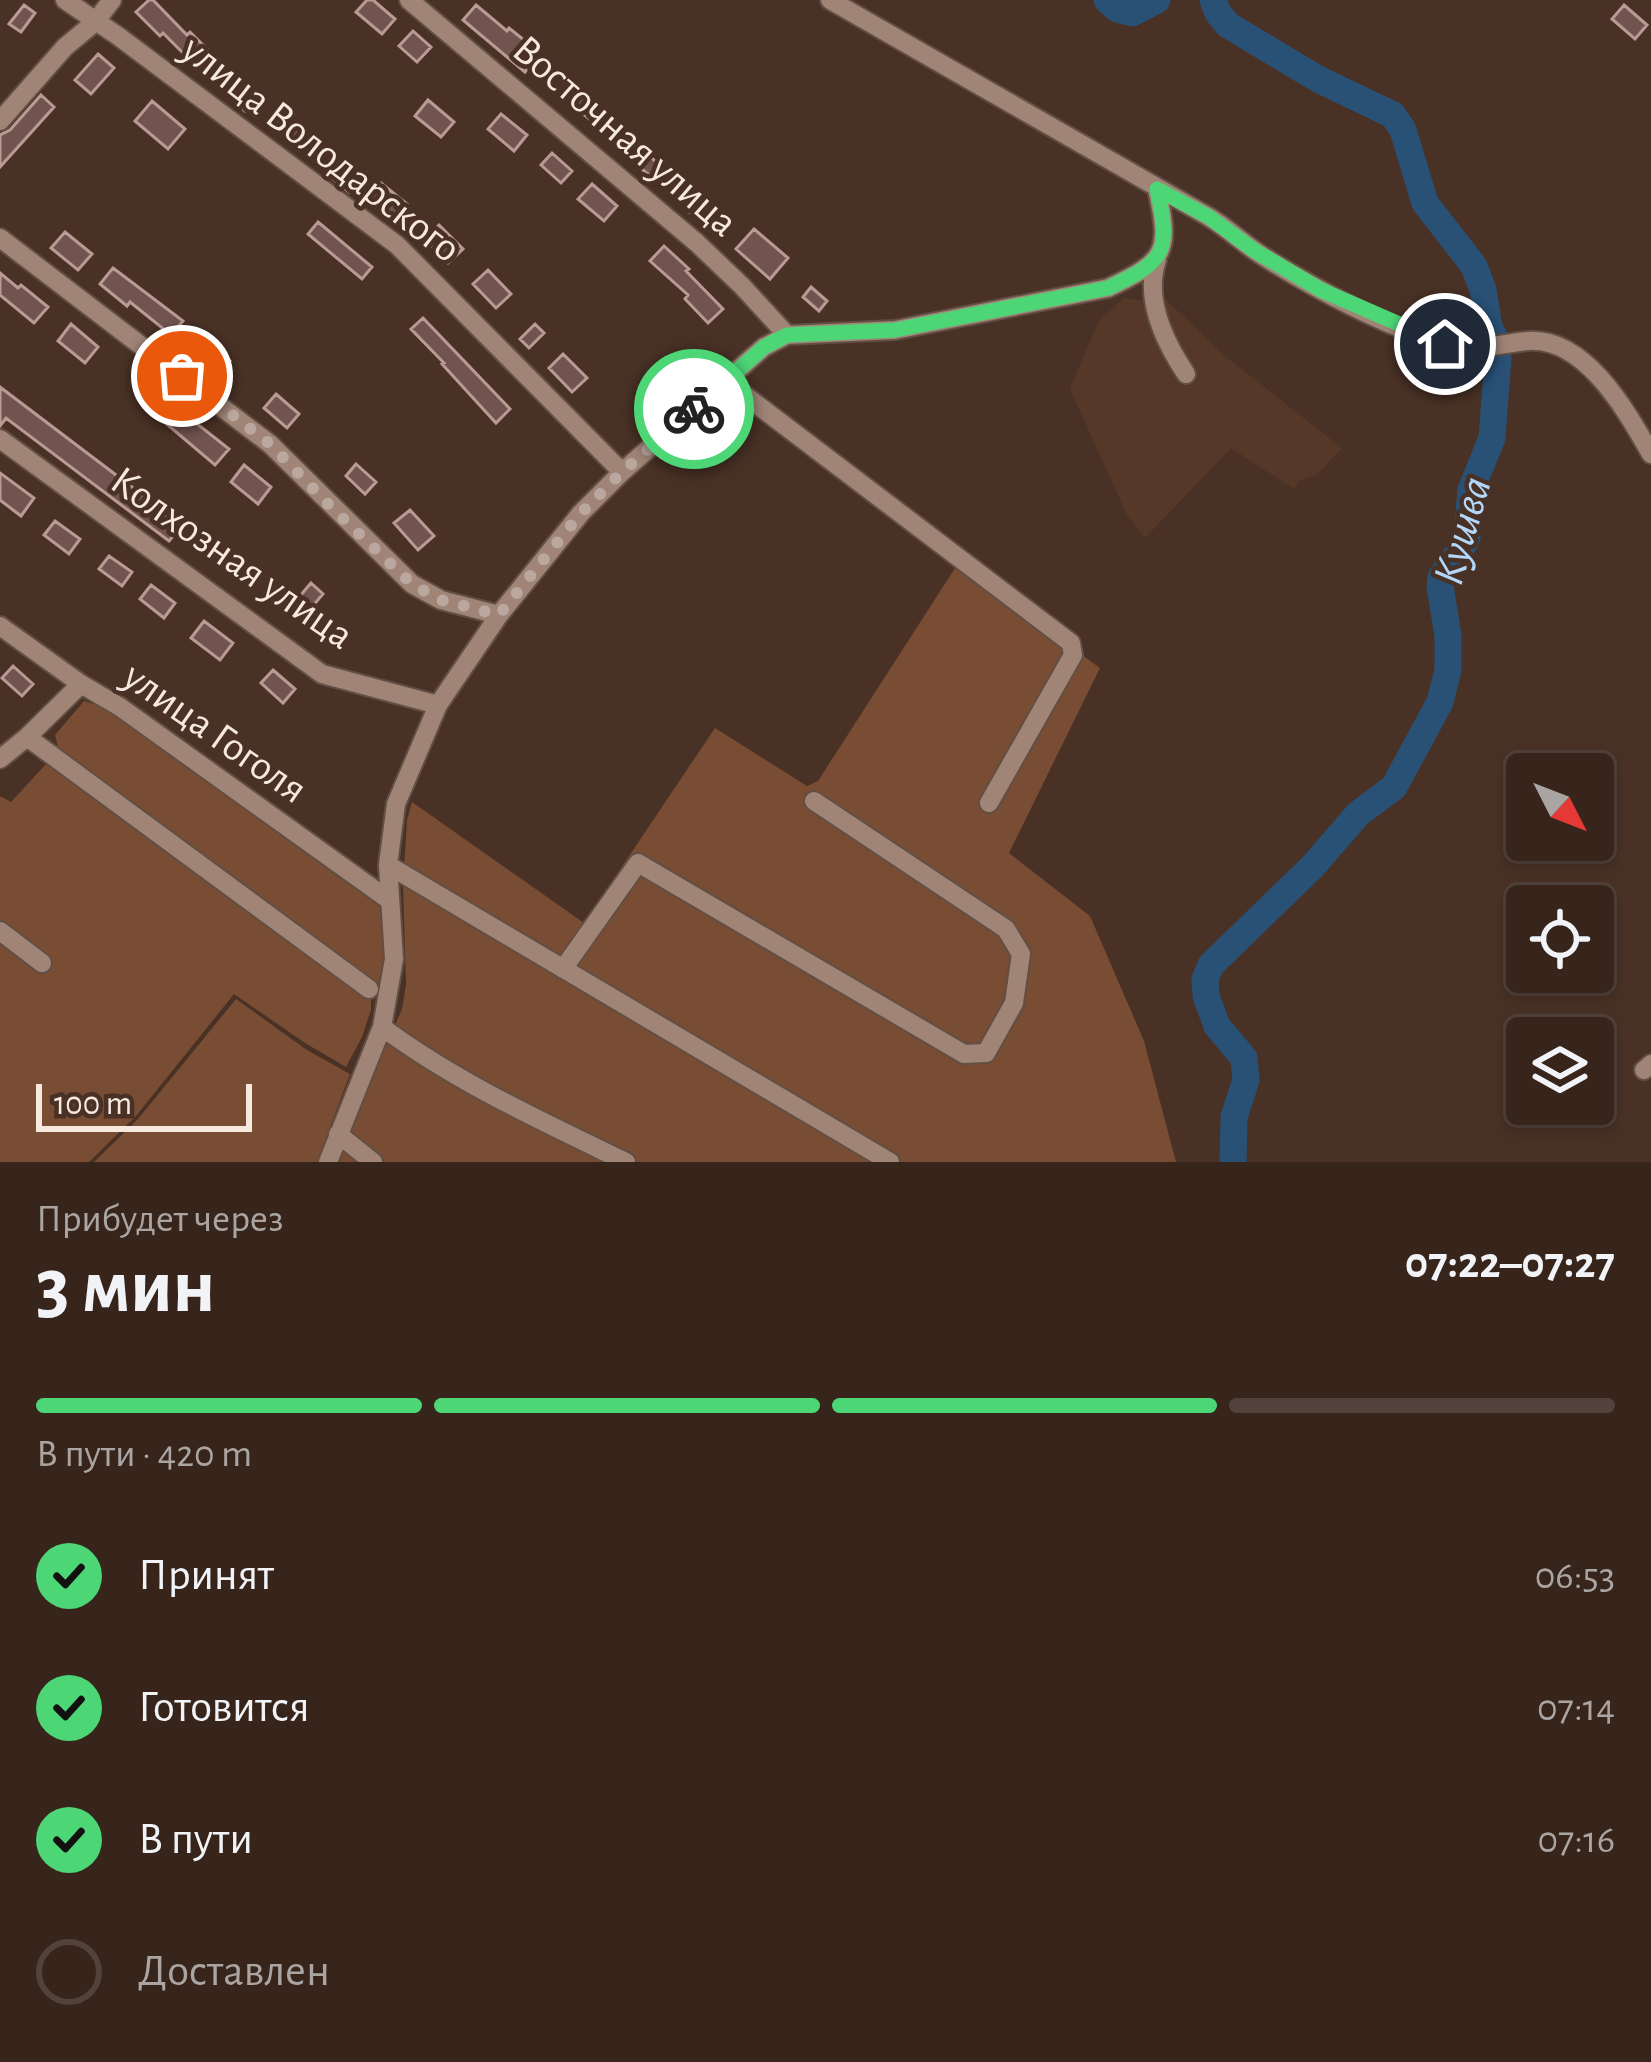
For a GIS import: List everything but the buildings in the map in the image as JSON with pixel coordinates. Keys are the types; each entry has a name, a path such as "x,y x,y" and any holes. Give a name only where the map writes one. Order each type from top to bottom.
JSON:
{"street":[{"name":"улица Володарского","path":"64,0 397,245 622,472"},
{"path":"0,121 112,0"},
{"name":"Восточная улица","path":"410,0 680,228 787,335"},
{"path":"830,0 1209,217 1255,251 1334,297 1445,344 1484,348 1538,340 1569,351 1617,398 1651,454"},
{"path":"1157,189 1166,233 1151,276 1154,301 1168,346 1186,374"},
{"path":"0,238 270,444 412,584 441,600 499,615"},
{"path":"328,1162 382,1027 394,959 388,866 396,804 438,705 499,615 581,513 764,347 787,335 895,330 1008,309 1108,288 1157,260"},
{"path":"726,381 1071,644 1073,655 989,802"},
{"name":"Колхозная улица","path":"0,439 322,674 438,705"},
{"name":"улица Гоголя","path":"0,626 389,900"},
{"path":"0,759 81,684"},
{"path":"27,736 369,989"},
{"path":"563,969 638,863 964,1054 986,1053 1014,1003 1021,955 1006,929 814,801"},
{"path":"388,866 890,1162"},
{"path":"0,932 42,963"},
{"path":"382,1027 416,1052 532,1117 626,1162"},
{"path":"338,1134 373,1162"}],"shaded area":[{"path":"1162,296 1226,357 1342,448 1317,475 1300,480 1294,489 1231,448 1145,538 1127,515 1070,389 1098,322 1124,298 1150,302"},
{"path":"957,565 1100,668 1009,853 1090,916 1144,1041 1176,1162 339,1162 402,1009 406,985 403,886 412,802 584,923 715,728 807,786 818,781"},
{"path":"84,701 105,708 383,909 384,976 371,995 362,1037 346,1067 234,994 136,1116 89,1162 0,1162 0,796 11,802 59,750 55,735"},
{"path":"236,999 350,1074 317,1162 94,1162 138,1119"}],"waterway":[{"name":"Кушва","path":"1107,0 1132,13 1157,0"},
{"name":"Кушва","path":"1213,0 1228,25 1318,79 1393,115 1403,130 1425,203 1474,266 1498,357 1492,438 1471,490 1467,537 1441,577 1448,670 1440,702 1394,787 1358,814 1313,866 1211,965 1205,979 1217,1026 1244,1058 1246,1080 1234,1117 1233,1162"}],"way so far":[{"path":"182,376 270,444 412,584 441,600 499,615 581,513 694,409"}],"route":[{"path":"694,409 764,347 787,335 895,330 1108,288 1139,274 1157,260 1166,233 1157,189 1321,290 1445,344"}]}
